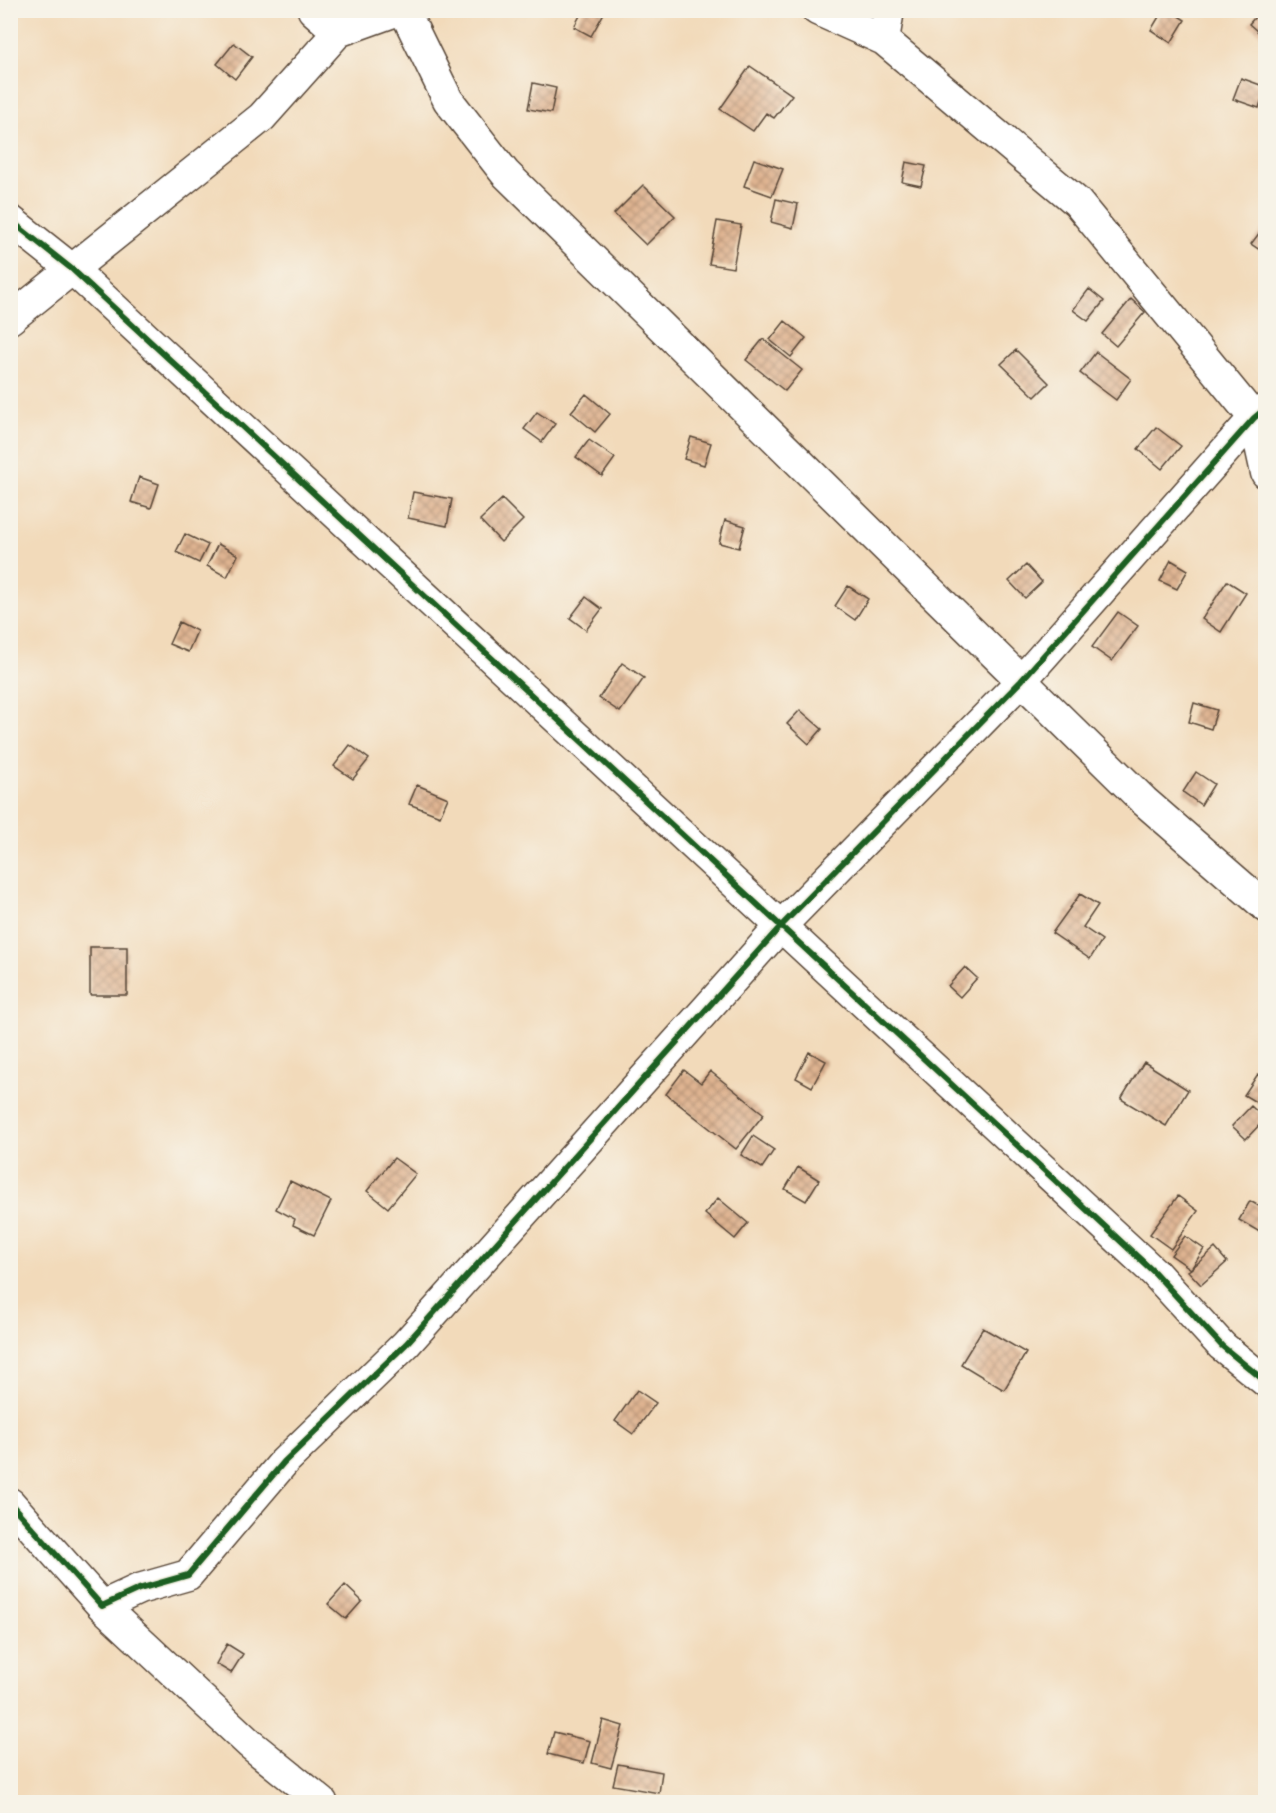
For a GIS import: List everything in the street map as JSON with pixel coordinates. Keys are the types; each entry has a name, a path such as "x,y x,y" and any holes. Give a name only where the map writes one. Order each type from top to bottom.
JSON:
{"street":[{"path":"313,10 338,32"},
{"path":"10,319 262,117 338,32 399,10"},
{"path":"404,10 448,100 505,173 1144,801 1266,907"},
{"path":"817,10 884,40 1077,202 1260,413 1266,473"},
{"path":"884,40 889,10"},
{"path":"10,220 73,270 1155,1274 1222,1346 1266,1382"},
{"path":"102,1606 139,1589 188,1575 284,1462 406,1344 780,927 1021,681 1260,413"},
{"path":"10,1503 102,1606 250,1744 322,1803"}],"building":[{"path":"583,10 599,10 604,13 591,36 574,27"},
{"path":"1163,10 1169,10 1185,20 1171,43 1151,30"},
{"path":"1261,10 1266,10 1266,39 1249,24"},
{"path":"234,43 252,57 235,79 217,64"},
{"path":"750,66 792,95 774,118 766,113 753,131 720,109"},
{"path":"1241,78 1266,87 1259,108 1233,99"},
{"path":"533,83 556,88 551,113 528,109"},
{"path":"754,159 783,169 772,196 744,186"},
{"path":"906,162 926,166 921,186 902,182"},
{"path":"643,185 675,216 646,245 614,214"},
{"path":"776,199 798,204 793,228 771,222"},
{"path":"717,221 741,225 733,268 709,264"},
{"path":"1266,224 1266,254 1251,244"},
{"path":"1089,289 1104,301 1088,321 1073,310"},
{"path":"1131,299 1145,312 1116,346 1102,334"},
{"path":"785,321 806,338 791,357 770,340"},
{"path":"763,339 802,370 785,391 746,360"},
{"path":"1016,350 1049,383 1035,397 1001,364"},
{"path":"1096,352 1131,379 1116,400 1080,373"},
{"path":"586,394 610,414 595,432 571,412"},
{"path":"537,412 555,424 542,442 524,429"},
{"path":"1156,427 1181,446 1162,469 1138,449"},
{"path":"691,437 711,443 704,465 684,459"},
{"path":"589,440 615,458 602,476 576,457"},
{"path":"139,477 159,484 151,508 131,502"},
{"path":"413,492 452,499 447,526 408,518"},
{"path":"502,499 523,520 501,542 480,520"},
{"path":"725,520 745,526 739,548 719,543"},
{"path":"185,534 208,545 199,563 176,552"},
{"path":"218,544 238,555 227,577 207,566"},
{"path":"1171,560 1188,570 1177,589 1160,581"},
{"path":"1026,565 1042,582 1025,598 1009,581"},
{"path":"1227,581 1246,593 1221,632 1202,619"},
{"path":"848,586 868,599 855,620 835,606"},
{"path":"586,597 602,609 586,630 570,618"},
{"path":"1118,612 1138,626 1112,661 1092,647"},
{"path":"179,622 197,631 188,652 169,644"},
{"path":"622,663 644,678 620,712 599,698"},
{"path":"1194,703 1217,710 1211,729 1189,722"},
{"path":"800,710 822,729 809,744 787,724"},
{"path":"350,745 369,759 353,779 334,766"},
{"path":"1196,772 1214,784 1201,805 1183,792"},
{"path":"417,785 448,798 440,816 409,804"},
{"path":"1080,894 1098,905 1083,927 1102,940 1090,959 1052,933"},
{"path":"90,947 127,947 127,995 90,995"},
{"path":"965,967 977,978 960,997 948,986"},
{"path":"809,1052 826,1061 812,1087 796,1078"},
{"path":"1144,1062 1188,1090 1166,1126 1121,1099"},
{"path":"684,1070 701,1083 710,1071 764,1114 736,1149 666,1094"},
{"path":"1258,1074 1266,1078 1266,1094 1259,1104 1244,1095"},
{"path":"1251,1106 1265,1119 1246,1139 1232,1126"},
{"path":"753,1136 774,1150 762,1168 741,1155"},
{"path":"394,1158 416,1174 388,1208 367,1191"},
{"path":"798,1167 819,1180 806,1201 785,1189"},
{"path":"290,1181 331,1201 314,1235 293,1225 295,1219 276,1209"},
{"path":"1178,1196 1198,1211 1171,1249 1150,1234"},
{"path":"718,1198 748,1223 735,1239 705,1214"},
{"path":"1250,1201 1266,1210 1266,1219 1258,1231 1239,1220"},
{"path":"1185,1236 1204,1249 1191,1269 1171,1255"},
{"path":"1215,1248 1227,1262 1201,1285 1188,1271"},
{"path":"983,1328 1026,1353 1004,1390 961,1364"},
{"path":"637,1390 656,1403 633,1434 615,1421"},
{"path":"345,1585 362,1601 346,1619 328,1604"},
{"path":"227,1644 243,1654 231,1673 216,1664"},
{"path":"603,1720 623,1726 611,1768 592,1763"},
{"path":"554,1732 590,1741 584,1763 548,1754"},
{"path":"618,1764 662,1772 659,1793 613,1785"}],"cycle path":[{"path":"10,220 73,270 1155,1273 1222,1346 1266,1382"},
{"path":"10,1503 102,1606 139,1589 188,1575 284,1462 406,1344 780,927 1021,681 1254,418 1266,408"}]}
